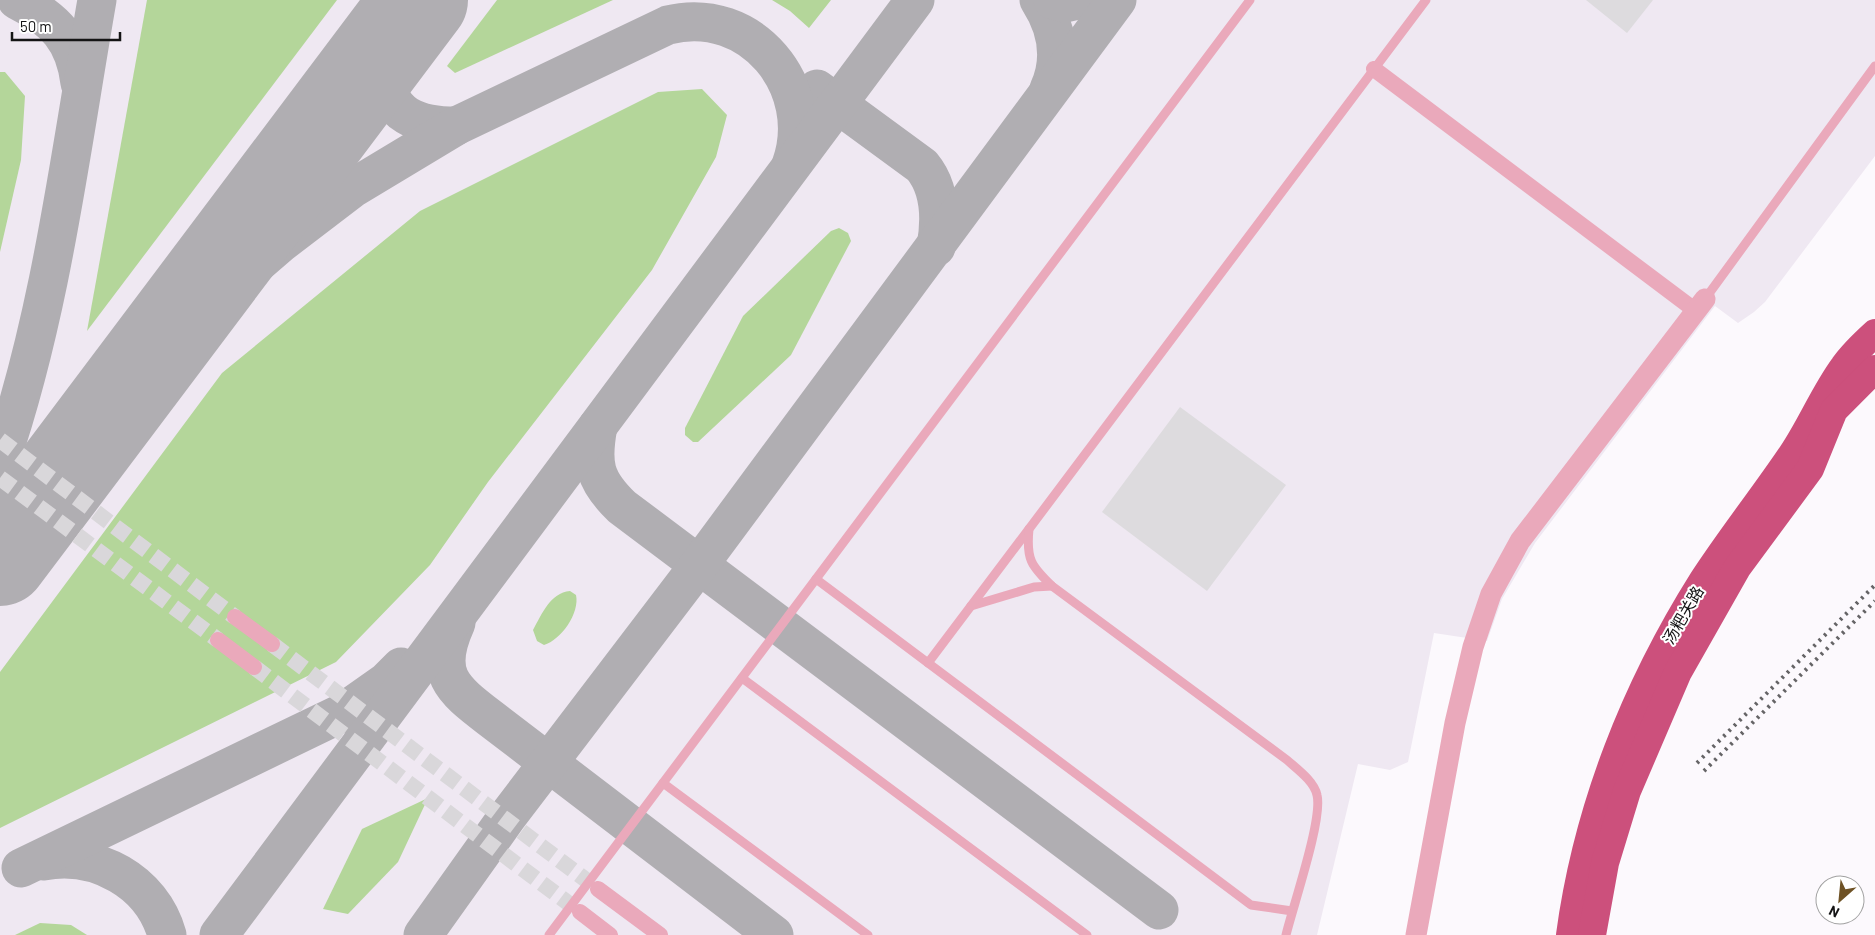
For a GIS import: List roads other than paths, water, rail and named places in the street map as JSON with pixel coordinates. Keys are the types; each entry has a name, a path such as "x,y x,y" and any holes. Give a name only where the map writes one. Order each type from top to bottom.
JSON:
{"highway":[{"name":"汤粑关路","path":"1570,935 1584,865 1602,796 1632,714 1666,643 1725,546 1792,454 1844,365 1875,333"},
{"name":"汤粑关路","path":"1592,935 1606,863 1627,791 1678,672 1737,568 1810,469 1834,410 1875,369"}],"street":[{"path":"1374,69 1700,305 1520,541 1491,594 1473,647 1455,723 1416,935"},
{"path":"235,617 272,644"},
{"path":"218,640 254,667"},
{"path":"598,889 660,935"},
{"path":"580,912 610,935"}],"lane":[{"path":"549,935 1250,0"},
{"path":"928,663 1426,0"},
{"path":"1700,305 1875,66"},
{"path":"1029,529 1027,548 1032,567 1052,586 1279,754 1307,778 1317,794 1317,818 1286,935"},
{"path":"816,579 1252,905 1292,911"},
{"path":"971,606 1034,586 1052,586"},
{"path":"742,678 1087,935"},
{"path":"663,783 868,935"}],"tunnel":[{"path":"0,440 235,617"},
{"path":"0,478 218,640"},
{"path":"272,644 598,889"},
{"path":"254,667 580,912"}],"railway":[{"path":"1697,763 1875,585"},
{"path":"1704,771 1875,601"}]}
